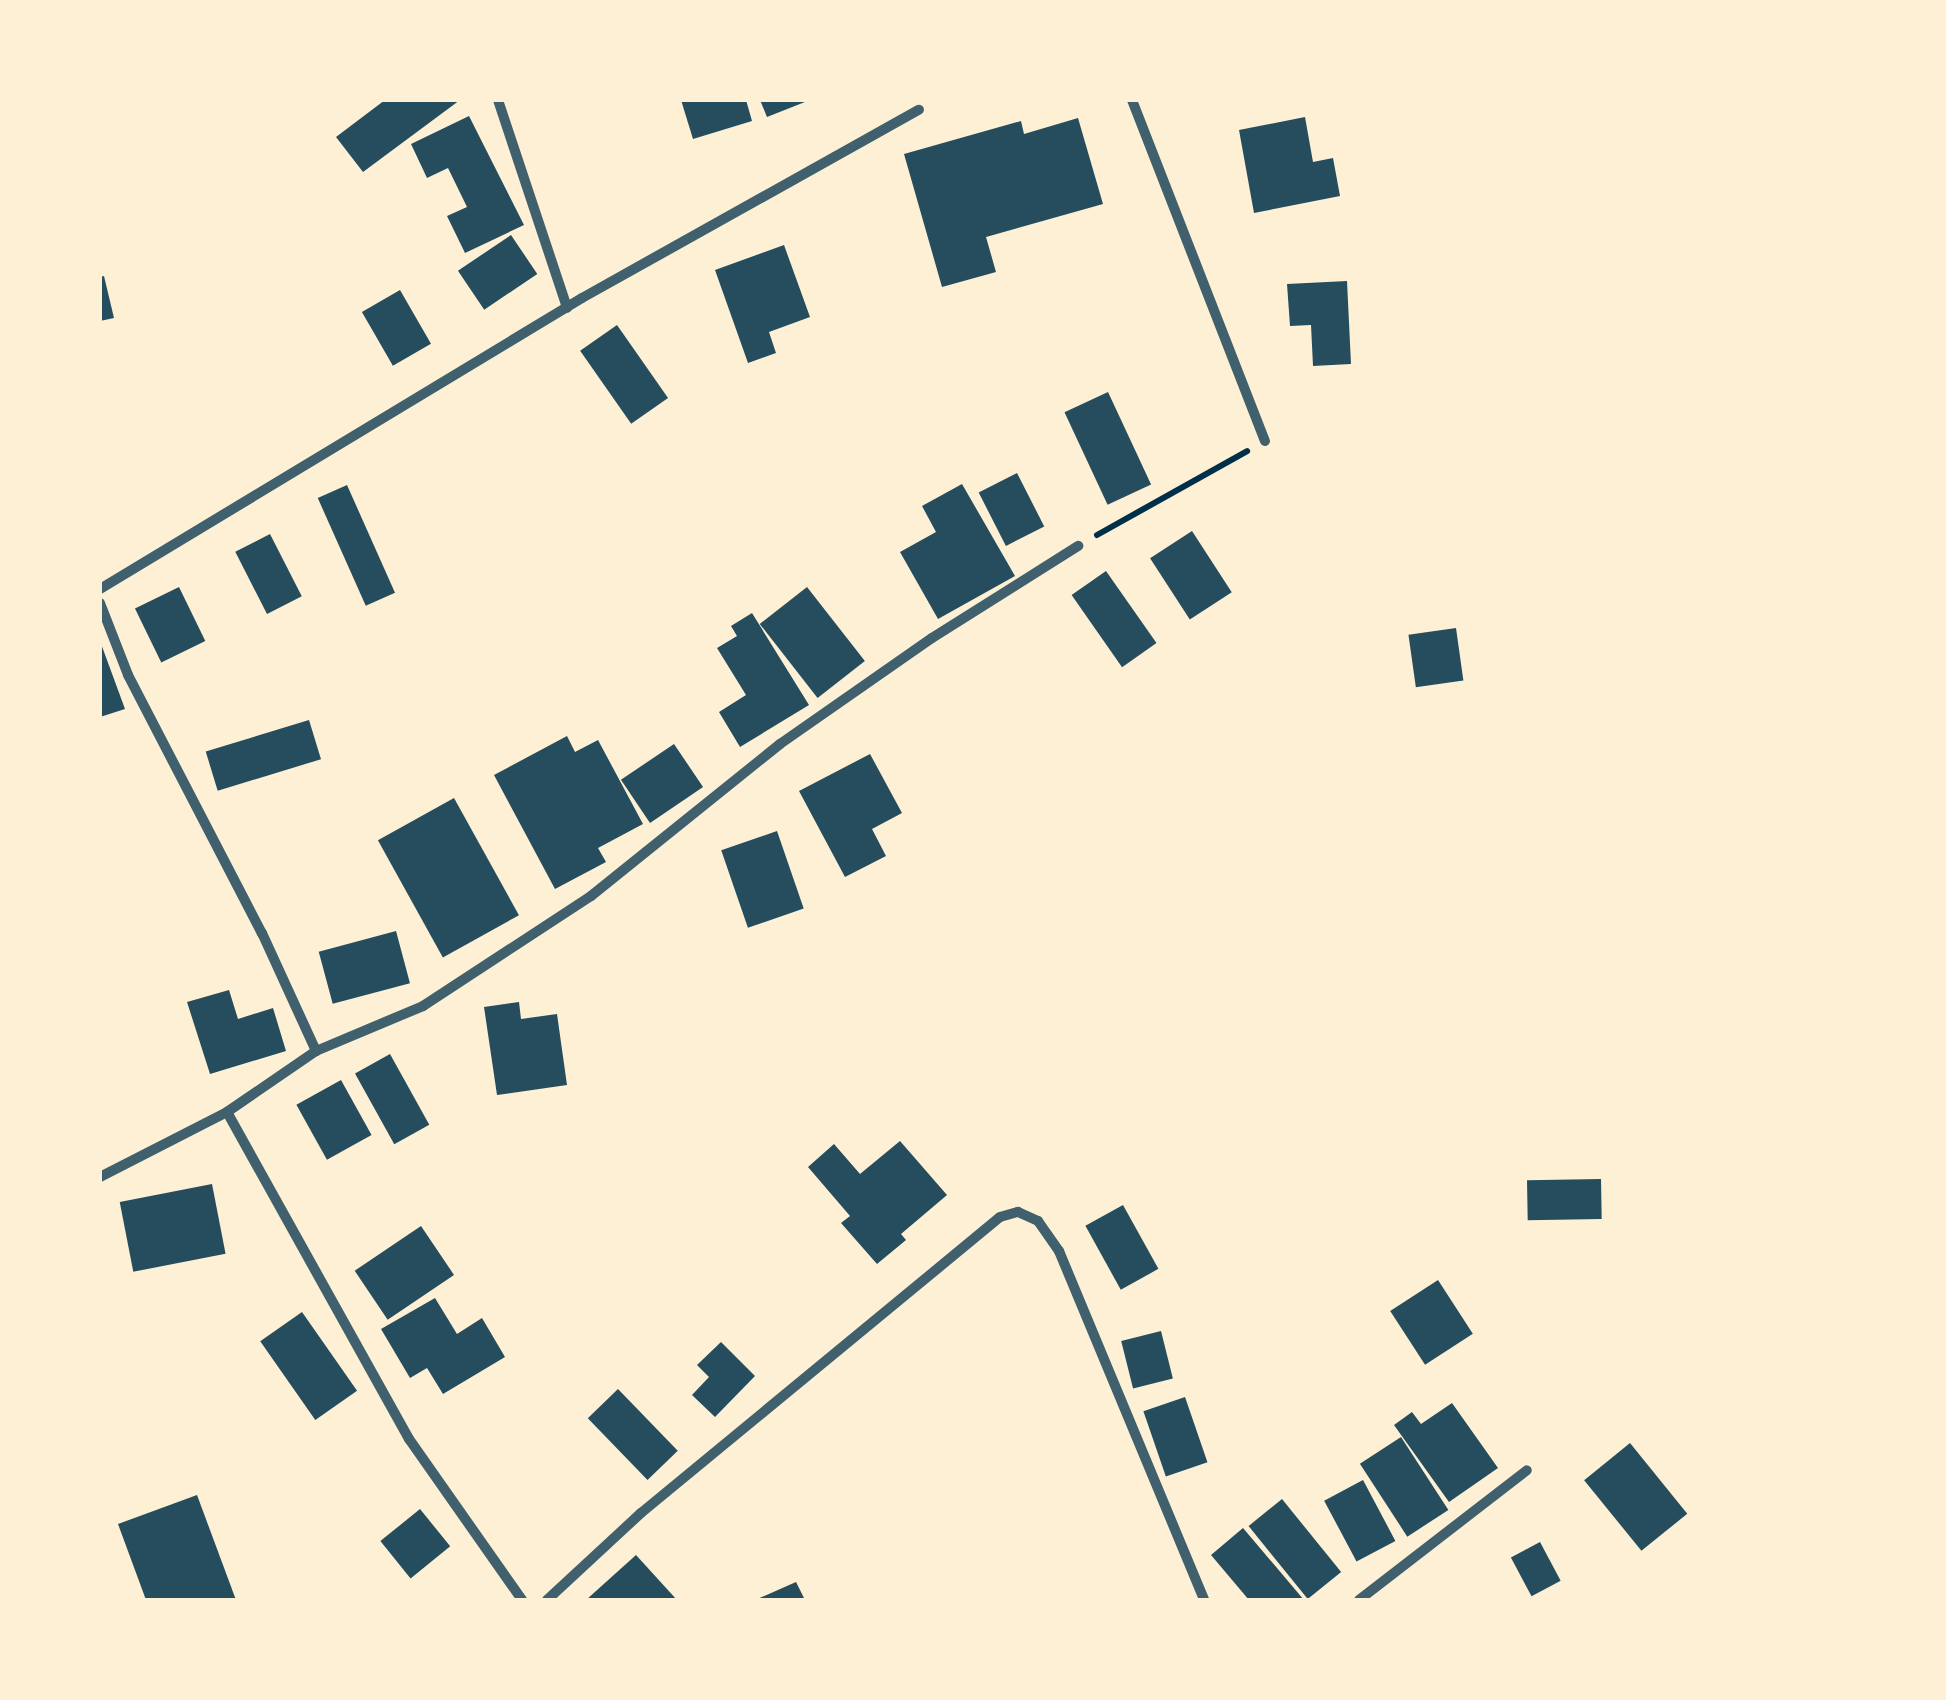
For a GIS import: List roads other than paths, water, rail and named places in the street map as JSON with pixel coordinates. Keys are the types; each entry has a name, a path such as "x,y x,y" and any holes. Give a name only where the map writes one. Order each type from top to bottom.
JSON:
{"street":[{"path":"498,100 566,308"},
{"path":"1132,100 1265,441"},
{"path":"100,589 566,308 919,110"},
{"path":"100,1178 227,1112 316,1051 422,1006 591,896 780,744 932,638 1078,546"},
{"path":"100,603 128,676 262,933 316,1051"},
{"path":"227,1112 408,1439 522,1600"},
{"path":"547,1600 641,1513 1000,1216 1018,1212 1038,1221 1059,1251 1204,1600"},
{"path":"1359,1600 1526,1470"}]}
